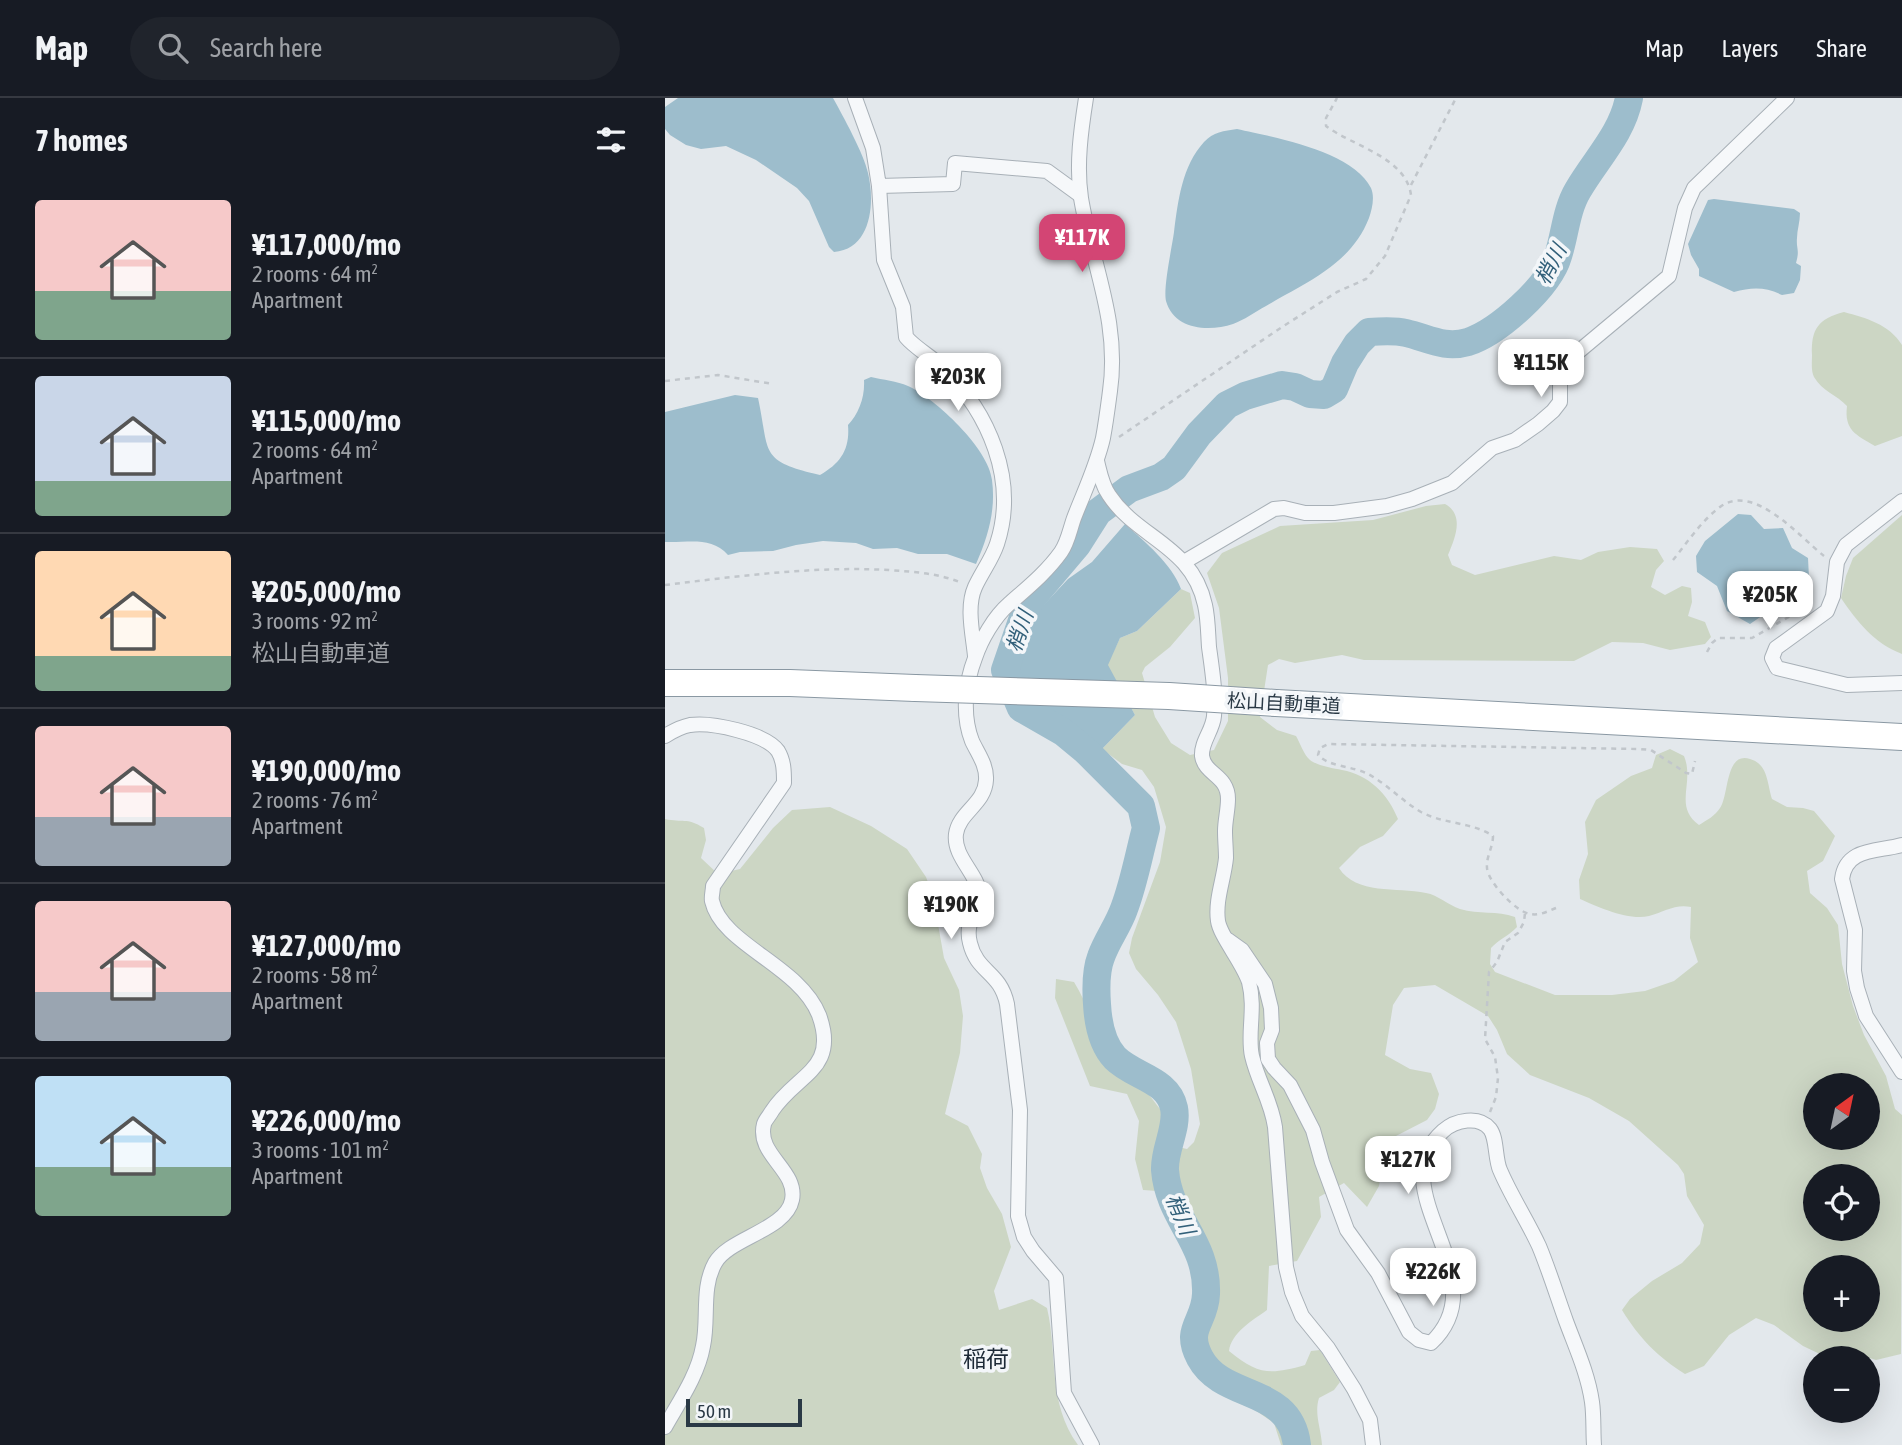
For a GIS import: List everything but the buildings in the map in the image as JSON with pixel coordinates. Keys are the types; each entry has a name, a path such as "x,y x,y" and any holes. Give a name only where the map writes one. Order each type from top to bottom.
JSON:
{"highway":[{"name":"松山自動車道","path":"665,683 790,683 1169,696 1902,737"}],"street":[{"path":"855,98 873,148 879,186 884,260 903,307 906,337 942,366 958,383 986,424 997,452 1004,495 1001,531 975,588 971,610 975,657 965,706 972,741 985,766 986,780 983,797 962,819 956,834 964,865 979,892 977,905 968,922 969,941 975,960 997,979 1004,990 1020,1110 1018,1216 1028,1244 1056,1278 1064,1393 1092,1445"},
{"path":"975,657 991,627 1007,606 1025,592 1066,544 1098,455 1111,387 1111,330 1102,279 1080,195 1080,139 1086,98"},
{"path":"1184,562 1274,509 1334,513 1387,506 1412,499 1452,483 1492,448 1515,440 1538,425 1560,402 1560,376 1572,357 1669,276 1685,208 1695,188 1787,98"},
{"path":"879,186 953,184 955,163 1047,171 1080,195"},
{"path":"1098,455 1102,482 1116,504 1128,517 1184,562 1196,581 1205,604 1214,717 1210,733 1203,745 1202,759 1224,781 1228,796 1226,858 1219,897 1218,923 1243,967 1249,984 1254,1013 1252,1054 1271,1104 1275,1127 1286,1267 1292,1292 1303,1316 1328,1348 1370,1420 1373,1445"},
{"path":"1902,501 1846,545 1837,562 1833,596 1827,611 1776,648 1772,657 1777,668 1847,685 1902,683"},
{"path":"665,736 680,727 693,724 714,726 757,735 768,741 778,752 784,768 783,783 713,886 711,900 728,929 801,987 818,1013 824,1052 812,1070 778,1101 764,1124 764,1139 775,1162 792,1183 792,1202 784,1214 716,1261 708,1281 703,1346 690,1382 665,1427"},
{"path":"1902,845 1861,852 1854,856 1843,870 1842,879 1855,930 1854,971 1857,988 1866,1016 1902,1072"},
{"path":"1228,940 1242,950 1265,984 1271,1007 1272,1030 1267,1043 1268,1059 1290,1085 1313,1130 1322,1163 1347,1230 1378,1273 1409,1332 1419,1340 1431,1343 1439,1336 1448,1321 1454,1286 1422,1182 1422,1169 1427,1153 1442,1132 1461,1122 1472,1120 1483,1123 1492,1131 1499,1168 1539,1246 1586,1376 1592,1402 1594,1445"}],"path":[{"path":"1098,455 1282,327 1337,292 1366,279 1377,268 1385,256 1411,195 1410,186 1392,164 1326,126 1326,118 1337,98"},
{"path":"1410,186 1457,98"},
{"path":"665,381 718,375 773,384"},
{"path":"1673,560 1719,507 1733,500 1743,499 1757,503 1798,532 1828,559 1837,562"},
{"path":"665,585 781,572 869,569 933,573 975,588"},
{"path":"1707,652 1718,638 1752,638 1810,605"},
{"path":"1556,908 1542,914 1525,913 1514,906 1494,884 1487,871 1493,836 1485,831 1450,823 1422,812 1370,774 1323,760 1318,755 1320,748 1328,744 1338,744 1639,749 1651,750 1686,773 1692,774 1695,761"},
{"path":"1483,1123 1496,1097 1498,1078 1495,1058 1485,1039 1489,972 1497,962 1505,942 1518,933 1525,913"}],"green space":[{"path":"1844,312 1884,327 1902,345 1902,436 1875,446 1853,431 1847,421 1847,406 1821,386 1812,372 1813,338 1818,326 1828,318"},
{"path":"1445,504 1457,520 1448,555 1452,565 1475,575 1554,556 1581,560 1598,552 1630,547 1657,549 1664,561 1656,570 1651,587 1665,595 1682,586 1691,588 1692,602 1688,616 1705,622 1711,637 1705,644 1670,650 1643,643 1612,642 1574,661 1364,660 1342,655 1295,663 1279,659 1268,665 1260,717 1277,730 1296,736 1313,762 1361,776 1376,787 1389,802 1398,819 1383,836 1360,847 1339,868 1346,877 1366,886 1426,893 1460,909 1515,917 1517,927 1491,948 1490,964 1495,972 1555,995 1612,995 1645,991 1674,981 1698,962 1690,938 1691,907 1632,917 1580,899 1579,880 1588,854 1585,822 1596,800 1631,776 1652,768 1656,755 1670,749 1684,756 1687,766 1687,810 1699,825 1720,808 1732,768 1742,758 1756,761 1764,770 1772,799 1787,807 1814,811 1835,836 1823,861 1807,871 1810,893 1827,908 1838,925 1842,964 1853,1006 1864,1035 1886,1076 1895,1109 1902,1115 1901,1354 1880,1359 1880,1346 1803,1346 1774,1325 1756,1318 1729,1335 1704,1366 1685,1374 1666,1361 1642,1338 1622,1310 1630,1299 1652,1281 1682,1263 1700,1244 1704,1225 1687,1196 1684,1174 1678,1165 1629,1121 1589,1098 1530,1075 1507,1054 1488,1016 1435,985 1404,988 1393,1005 1385,1055 1410,1069 1431,1073 1439,1094 1435,1109 1427,1120 1394,1137 1384,1153 1379,1186 1367,1207 1344,1183 1319,1197 1321,1217 1297,1261 1269,1266 1267,1310 1238,1333 1229,1351 1248,1365 1273,1371 1305,1365 1311,1351 1320,1350 1340,1382 1334,1390 1319,1398 1317,1415 1322,1445 1281,1445 1274,1423 1255,1410 1234,1401 1193,1342 1200,1292 1183,1204 1171,1192 1143,1190 1135,1159 1139,1121 1127,1094 1090,1086 1055,998 1056,979 1074,982 1089,1013 1103,1057 1127,1073 1145,1090 1164,1116 1171,1143 1187,1149 1194,1142 1200,1124 1191,1069 1176,1022 1136,969 1129,953 1160,862 1166,827 1154,787 1142,770 1122,764 1102,749 1135,715 1107,665 1120,638 1137,631 1181,589 1190,593 1195,618 1170,647 1145,667 1142,673 1155,717 1171,743 1190,755 1214,750 1228,721 1228,678 1219,608 1207,573 1222,553 1280,526 1373,520 1426,506"},
{"path":"1902,515 1902,654 1867,631 1841,598 1853,558"},
{"path":"830,807 871,826 907,849 926,877 933,896 944,958 959,990 963,1016 960,1053 945,1114 968,1126 982,1154 980,1168 987,1188 1002,1214 1011,1247 994,1291 999,1310 1032,1299 1047,1308 1057,1395 1068,1429 1078,1445 665,1445 665,819 688,821 704,828 706,840 701,858 718,874 740,869 773,828 792,810"}],"water":[{"path":"678,98 833,98 853,135 868,173 870,210 863,233 847,249 834,252 829,247 809,201 797,188 756,160 726,146 701,149 686,145 670,135 665,129 665,107"},
{"path":"1237,129 1311,148 1348,164 1362,175 1371,188 1372,207 1365,226 1351,248 1318,276 1237,322 1203,328 1176,318 1166,301 1179,196 1191,162 1204,142 1215,134"},
{"path":"1708,200 1794,209 1800,213 1796,263 1801,266 1800,280 1794,293 1782,295 1759,289 1734,292 1699,276 1699,269 1688,244"},
{"path":"871,377 904,384 920,392 959,426 982,454 992,480 993,502 987,533 976,564 947,554 918,554 897,548 873,549 856,543 823,541 773,551 728,555 707,543 665,542 665,412 735,395 758,398 770,452 786,465 820,475 834,466 843,455 848,425 862,399 864,380"},
{"path":"1738,514 1751,515 1764,529 1783,528 1792,548 1808,558 1809,578 1801,589 1750,624 1727,611 1717,586 1697,572 1696,556 1705,541"},
{"path":"1125,524 1165,562 1181,589 1137,631 1120,638 1108,665 1135,715 1102,749 1066,722 1036,706 1018,675 1028,630 1040,609 1068,579 1092,562"}],"waterway":[{"name":"梢川","path":"1297,1445 1292,1426 1282,1412 1269,1402 1210,1372 1200,1358 1194,1339 1205,1304 1205,1276 1201,1259 1168,1188 1165,1170 1175,1116 1171,1098 1158,1084 1115,1058 1104,1040 1100,1026 1096,993 1098,968 1103,951 1122,915 1134,879 1146,828 1141,806 1063,732 1021,708 1005,670 1028,603 1077,545 1098,512 1129,489 1161,477 1174,468 1199,434 1227,405 1245,396 1282,385 1310,394 1324,395 1334,389 1345,363 1357,344 1369,332 1397,331 1444,344 1459,344 1480,337 1521,307 1553,268 1574,198 1615,135 1629,98"}],"district":[{"name":"稲荷","path":"986,1359"}]}
